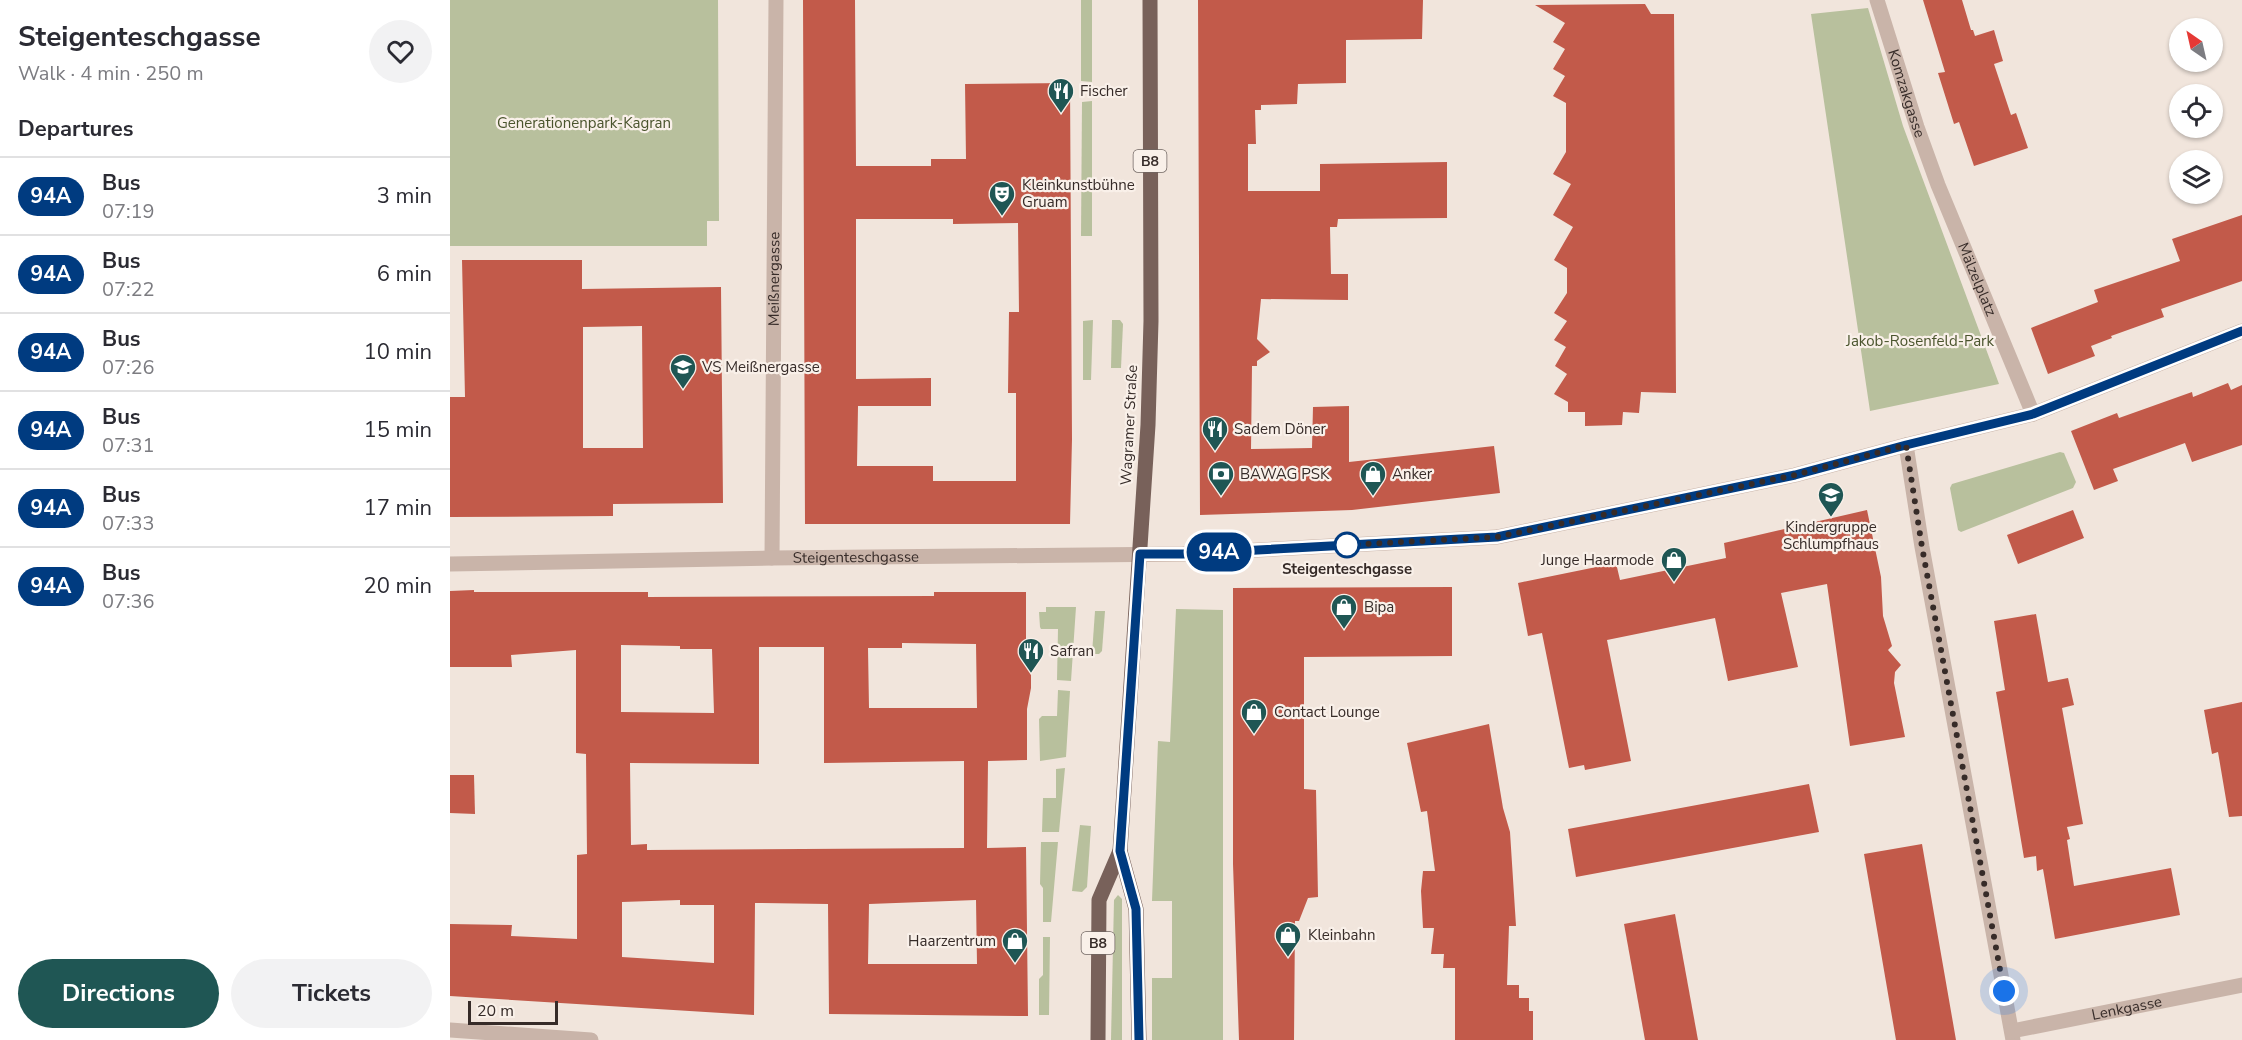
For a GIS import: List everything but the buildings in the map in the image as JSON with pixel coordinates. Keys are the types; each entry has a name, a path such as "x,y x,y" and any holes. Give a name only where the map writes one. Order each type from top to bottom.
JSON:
{"main road":[{"name":"Wagramer Straße","path":"1139,1040 1136,909 1120,851 1148,425 1151,321 1150,0"},
{"name":"Wagramer Straße","path":"1098,1040 1099,900 1120,851"}],"street":[{"name":"Meißnergasse","path":"772,558 776,0"},
{"name":"Komzakgasse","path":"1877,0 1917,128 1938,185"},
{"name":"Mälzelplatz","path":"1938,185 2033,414"},
{"path":"2013,1036 1922,547 1906,445 2033,414 2242,331"},
{"name":"Steigenteschgasse","path":"450,564 1183,554 1497,537 1795,475 1906,445"},
{"name":"Lenkgasse","path":"2013,1036 2242,985"},
{"path":"450,1030 591,1040"}],"green space":[{"name":"Generationenpark-Kagran","path":"450,0 718,0 719,221 707,221 707,246 450,246"},
{"path":"1081,0 1092,0 1092,82 1081,81"},
{"name":"Jakob-Rosenfeld-Park","path":"1868,8 1903,126 1999,384 1870,411 1811,14"},
{"path":"1092,101 1092,236 1081,236 1082,102"},
{"path":"1093,320 1091,380 1083,380 1083,321"},
{"path":"1112,320 1120,320 1123,324 1121,368 1111,368"},
{"path":"2060,452 2064,453 2076,482 2073,488 1961,532 1958,530 1950,488 1952,484"},
{"path":"1046,607 1076,607 1071,681 1057,680 1058,629 1041,629 1040,627 1039,612 1046,612"},
{"path":"1176,609 1223,610 1223,1040 1152,1040 1152,978 1172,978 1172,901 1152,901 1158,741 1170,742"},
{"path":"1095,611 1105,611 1102,651 1099,654 1092,654"},
{"path":"1058,690 1070,691 1066,757 1040,761 1039,719 1042,716 1057,716"},
{"path":"1065,768 1059,832 1042,832 1043,798 1056,798 1056,769"},
{"path":"1080,825 1091,826 1087,887 1082,892 1072,891"},
{"path":"1041,842 1058,842 1051,922 1043,922 1043,888 1040,884"},
{"path":"1118,895 1122,899 1122,1040 1111,1040 1114,900"},
{"path":"1043,937 1050,937 1049,1015 1039,1015 1039,979 1043,975"}],"bus line":[{"name":"94A","path":"1139,1040 1136,909 1120,851 1140,554 1183,554 1497,537 1795,475 2033,414 2242,331"}],"place":[{"name":"Fischer","path":"1061,114"},
{"name":"Kleinkunstbühne Gruam","path":"1002,217"},
{"name":"VS Meißnergasse","path":"683,390"},
{"name":"Sadem Döner","path":"1215,452"},
{"name":"BAWAG PSK","path":"1221,497"},
{"name":"Anker","path":"1373,497"},
{"name":"Kindergruppe Schlumpfhaus","path":"1831,518"},
{"name":"Steigenteschgasse","path":"1347,545"},
{"name":"Junge Haarmode","path":"1674,583"},
{"name":"Bipa","path":"1344,630"},
{"name":"Safran","path":"1031,674"},
{"name":"Contact Lounge","path":"1254,735"},
{"name":"Kleinbahn","path":"1288,958"},
{"name":"Haarzentrum","path":"1015,964"}],"route":[{"path":"1347,545 1497,537 1795,475 1906,445 1922,547 2004,991"}]}
